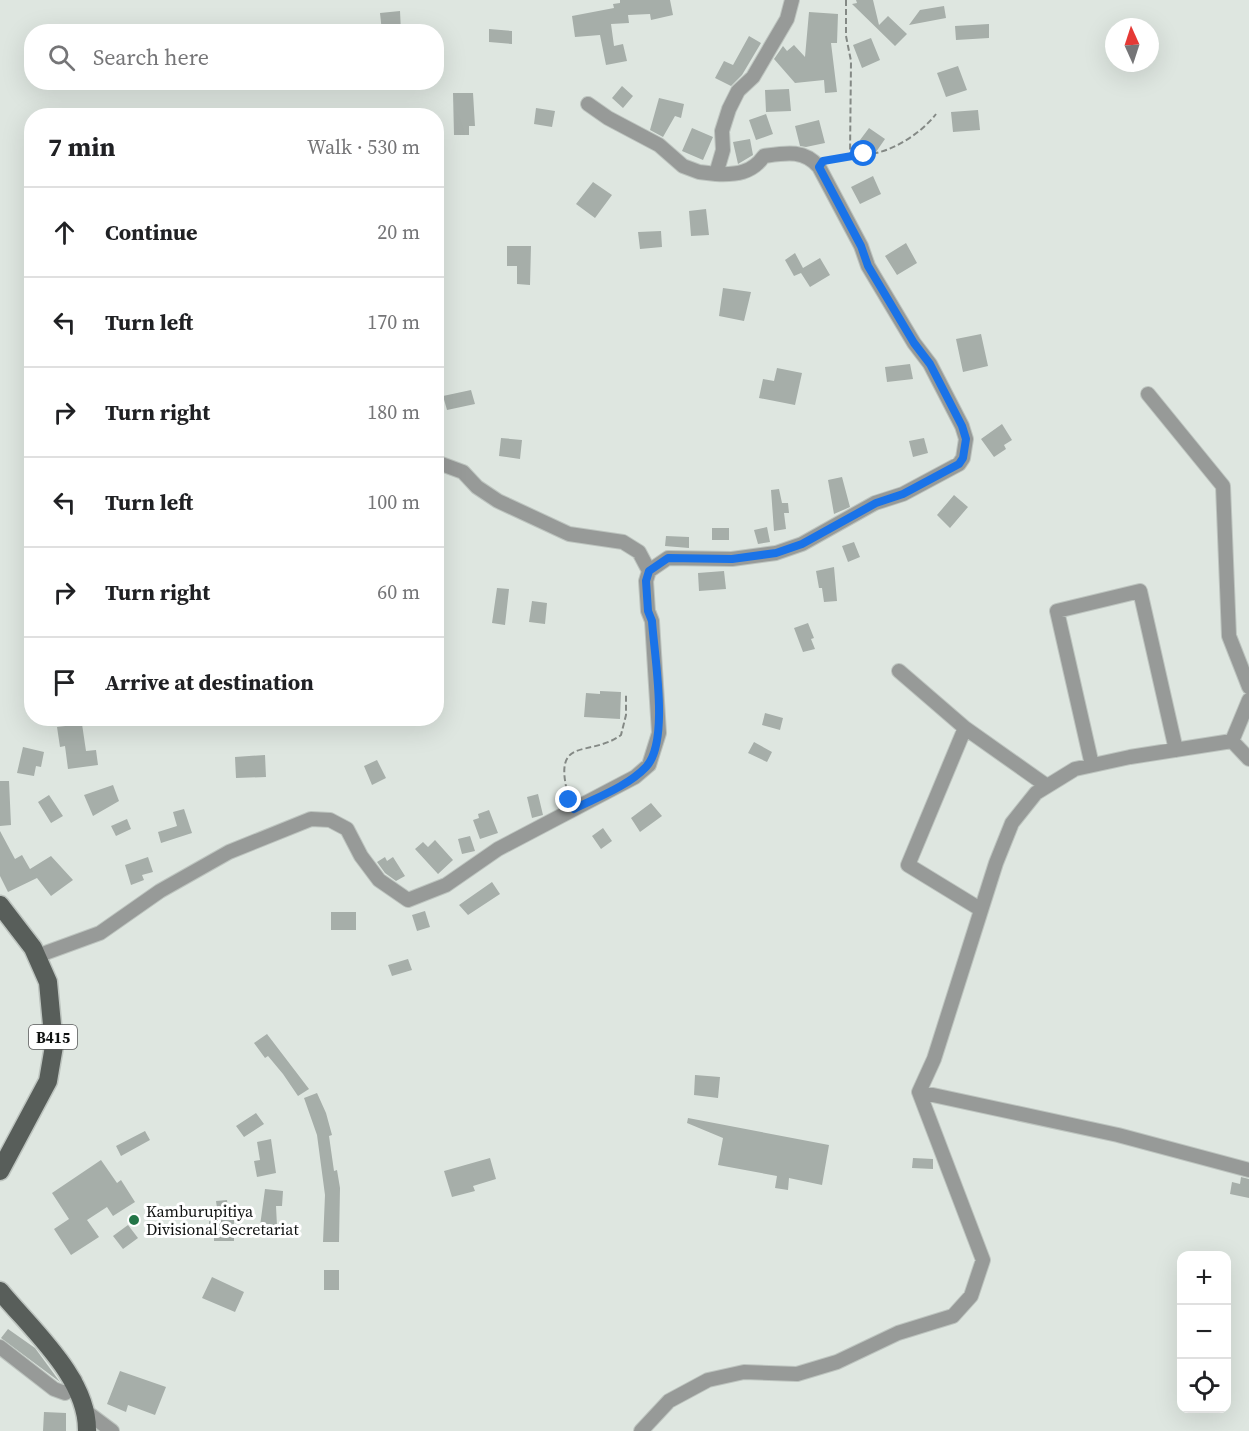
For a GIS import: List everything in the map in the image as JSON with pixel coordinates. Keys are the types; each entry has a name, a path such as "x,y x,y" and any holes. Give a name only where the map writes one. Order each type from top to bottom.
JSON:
{"main road":[{"name":"B415","path":"0,904 37,956 48,982 53,1035 48,1081 0,1171"},
{"path":"0,1291 75,1380 88,1422"}],"street":[{"path":"716,174 723,150 722,131 729,109 738,91 753,77 787,19 792,0"},
{"path":"37,956 100,933 160,891 229,852 311,819 330,820 348,829 361,856 379,880 395,894 408,900 446,885 498,849 635,777 649,765 660,719 652,621 648,611 646,581 649,571 668,558 732,559 776,553 802,544 876,503 903,494 938,476 959,464 963,458 966,439 962,426 930,364 914,343 868,266 861,246 819,167 811,157 787,153 764,156 758,165 734,174 699,172 682,166 659,145 608,118 588,104"},
{"path":"1148,394 1223,486 1229,636 1249,687"},
{"path":"444,465 463,472 477,487 498,501 569,534 623,542 639,552 649,571"},
{"path":"1092,765 1057,611 1140,591 1176,750"},
{"path":"899,671 965,728 1047,786"},
{"path":"1232,741 1249,700"},
{"path":"965,728 908,865 980,909"},
{"path":"641,1431 669,1401 708,1380 744,1372 797,1374 827,1365 898,1333 953,1316 970,1296 983,1260 919,1092 934,1059 980,909 1012,823 1036,793 1075,769 1232,741"},
{"path":"1232,741 1249,759"},
{"path":"919,1092 1118,1135 1249,1170"},
{"path":"0,1347 54,1389 65,1393 75,1387 75,1380"},
{"path":"88,1422 112,1431"}],"path":[{"path":"846,0 846,36 851,62 850,156"},
{"path":"819,167 823,161 875,154 894,146 919,131 936,114"},
{"path":"574,809 564,783 564,765 573,751 591,744 608,743 621,735 626,715 626,694"}],"building":[{"path":"620,0 670,0 673,15 651,20 650,14 628,15 629,23 611,24 614,46 623,44 627,61 606,65 600,35 575,37 572,16 614,8 613,4 620,3"},
{"path":"856,0 873,0 879,25 888,16 907,34 895,46 852,4 857,3"},
{"path":"944,6 946,18 909,25 920,10"},
{"path":"400,11 401,24 381,24 380,13"},
{"path":"809,12 838,14 837,43 831,43 837,92 825,93 824,80 795,83 774,59 783,46 787,51 794,45 805,57"},
{"path":"989,24 989,38 956,40 955,26"},
{"path":"489,29 512,31 512,44 489,42"},
{"path":"749,36 761,43 742,75 731,86 715,78 724,61 733,65"},
{"path":"871,38 880,60 862,68 853,45"},
{"path":"958,66 967,90 946,97 937,73"},
{"path":"622,86 633,96 623,108 612,98"},
{"path":"789,89 791,111 766,112 765,90"},
{"path":"453,93 473,93 475,126 469,126 469,135 454,135"},
{"path":"659,98 684,104 681,118 675,116 663,137 650,130"},
{"path":"536,108 555,111 552,127 534,124"},
{"path":"978,110 980,130 953,132 951,112"},
{"path":"766,114 773,134 756,140 749,120"},
{"path":"819,120 825,143 800,146 795,126"},
{"path":"692,128 713,137 703,160 682,151"},
{"path":"869,128 885,139 876,152 860,140"},
{"path":"750,139 753,155 738,164 733,142"},
{"path":"873,176 881,194 860,204 851,187"},
{"path":"593,182 612,195 595,218 576,204"},
{"path":"706,209 709,235 691,236 689,211"},
{"path":"661,231 662,247 640,249 638,232"},
{"path":"906,243 917,263 897,275 885,256"},
{"path":"507,246 531,246 530,285 517,284 517,266 507,266"},
{"path":"795,253 803,268 820,258 830,275 810,287 801,273 794,276 785,260"},
{"path":"723,288 751,292 744,321 719,316"},
{"path":"981,334 988,366 963,372 956,339"},
{"path":"910,364 913,379 887,382 885,367"},
{"path":"777,368 802,373 795,405 759,398 763,379 774,381"},
{"path":"471,390 475,404 447,410 444,396"},
{"path":"1002,424 1012,440 1004,445 1006,449 994,457 981,439"},
{"path":"501,438 522,440 520,459 499,456"},
{"path":"924,438 928,453 913,457 909,441"},
{"path":"842,477 850,507 834,514 828,480"},
{"path":"779,489 782,503 788,503 789,513 784,513 786,529 774,531 771,490"},
{"path":"954,495 968,507 950,528 937,515"},
{"path":"767,527 770,542 758,544 754,530"},
{"path":"712,528 729,528 729,540 712,540"},
{"path":"666,536 689,537 689,548 665,546"},
{"path":"854,542 860,557 848,562 842,546"},
{"path":"834,567 837,601 824,602 816,571"},
{"path":"724,571 726,589 699,591 698,573"},
{"path":"497,588 509,589 505,625 492,623"},
{"path":"532,601 547,603 545,624 529,622"},
{"path":"808,623 814,638 811,639 815,649 803,652 794,628"},
{"path":"600,691 621,692 620,719 584,717 586,693 600,694"},
{"path":"765,713 783,718 780,730 762,725"},
{"path":"82,726 86,751 96,750 98,765 68,769 65,746 60,747 57,727"},
{"path":"754,742 772,752 767,762 748,753"},
{"path":"23,747 44,752 41,767 36,766 34,776 17,773"},
{"path":"265,755 266,777 236,778 235,757"},
{"path":"377,760 386,778 372,785 364,766"},
{"path":"0,781 9,781 11,825 0,826"},
{"path":"113,785 119,801 93,816 84,795"},
{"path":"538,794 543,815 532,818 527,797"},
{"path":"49,795 63,816 51,823 38,802"},
{"path":"651,803 662,816 640,832 631,818"},
{"path":"184,809 192,833 161,843 158,832 177,826 173,812"},
{"path":"489,810 498,833 480,839 473,820 479,818 478,814"},
{"path":"127,819 131,829 116,836 111,826"},
{"path":"603,828 612,841 601,849 592,836"},
{"path":"0,831 15,859 22,855 30,869 51,856 73,880 51,896 37,878 8,892 0,876"},
{"path":"470,836 475,851 462,854 458,839"},
{"path":"435,840 453,860 438,874 415,849 423,842 428,847"},
{"path":"148,857 153,872 142,875 144,880 131,885 125,865"},
{"path":"385,857 387,861 393,857 405,876 396,881 385,873 377,862"},
{"path":"492,882 500,894 468,915 459,905"},
{"path":"425,911 430,927 417,931 412,915"},
{"path":"331,912 356,912 356,930 331,930"},
{"path":"408,959 412,970 392,976 388,965"},
{"path":"267,1034 309,1089 298,1096 283,1074 268,1056 265,1058 254,1043"},
{"path":"695,1075 720,1077 718,1098 694,1095"},
{"path":"317,1093 332,1135 329,1136 334,1171 337,1170 340,1188 339,1242 323,1242 325,1195 317,1135 304,1098"},
{"path":"256,1113 264,1124 244,1137 236,1126"},
{"path":"688,1118 829,1145 822,1185 789,1178 788,1190 775,1188 777,1176 718,1165 723,1138 687,1123"},
{"path":"145,1131 150,1140 121,1156 116,1146"},
{"path":"271,1139 276,1173 257,1177 254,1161 260,1160 257,1142"},
{"path":"490,1158 496,1179 473,1186 475,1191 452,1197 444,1171"},
{"path":"913,1158 933,1159 933,1169 912,1168"},
{"path":"101,1160 117,1183 121,1180 135,1202 113,1216 107,1207 87,1220 99,1237 71,1255 54,1229 69,1219 52,1193"},
{"path":"1241,1177 1249,1179 1249,1198 1230,1194 1232,1182 1240,1184"},
{"path":"265,1189 283,1191 282,1206 276,1206 277,1226 260,1226"},
{"path":"227,1200 229,1215 234,1215 234,1241 214,1241 214,1235 209,1235 209,1221 214,1222 214,1215 218,1215 216,1201"},
{"path":"128,1225 138,1238 123,1249 113,1236"},
{"path":"324,1270 339,1270 339,1290 324,1290"},
{"path":"212,1277 244,1292 235,1312 202,1298"},
{"path":"8,1329 35,1348 60,1382 1,1338"},
{"path":"120,1371 166,1387 155,1415 128,1405 126,1412 107,1404"},
{"path":"44,1412 66,1413 66,1431 43,1431"}],"place":[{"name":"Kamburupitiya Divisional Secretariat","path":"134,1220"}],"route":[{"path":"569,800 574,809 635,777 649,765 659,733 660,719 652,621 648,611 649,592 646,581 649,571 668,558 732,559 754,554 776,553 802,544 876,503 903,494 938,476 959,464 963,458 966,439 962,426 949,405 930,364 914,343 868,266 861,246 847,224 828,179 819,167 823,161 864,154"}]}
